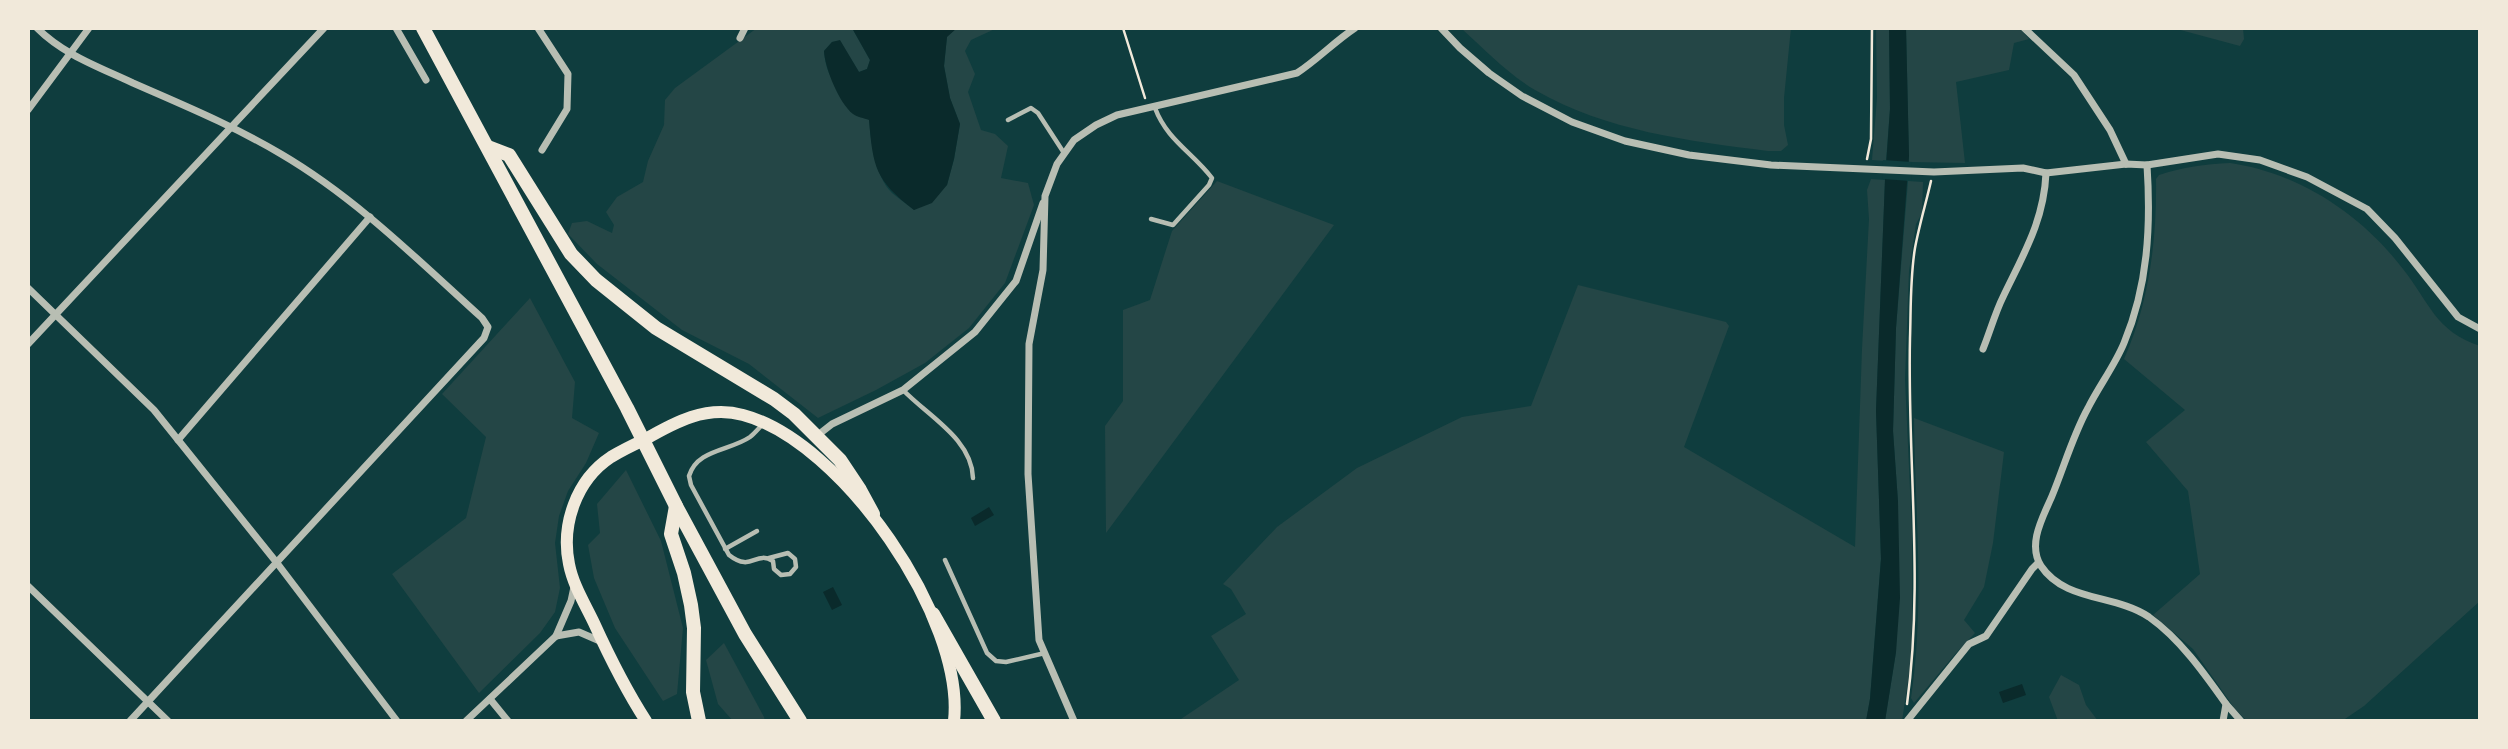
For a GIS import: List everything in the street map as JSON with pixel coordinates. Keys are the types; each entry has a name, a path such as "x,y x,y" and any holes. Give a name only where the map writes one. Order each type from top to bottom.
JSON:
{"main road":[{"path":"424,28 627,408 676,506 746,634 800,721"},
{"path":"488,147 509,155 570,254 617,298 656,328 774,399 818,435 840,460 860,490 994,721"},
{"path":"646,721 603,642 575,582 566,543 571,513 585,484 610,458 662,430 706,412 723,411 765,422 803,445 830,468 873,514"},
{"path":"676,506 671,534 691,605 694,628 693,692 699,721"},
{"path":"933,614 949,671 954,721"}],"street":[{"path":"37,28 69,54 232,127 308,171 370,217 482,318 488,327 484,338 130,721"},
{"path":"28,110 89,28"},
{"path":"28,344 324,28"},
{"path":"396,28 426,80"},
{"path":"538,28 568,74 568,109 542,150"},
{"path":"740,38 745,28"},
{"path":"818,435 832,424 903,390 975,332 1016,281 1057,164 1074,140 1117,115 1297,73 1355,28"},
{"path":"1441,28 1489,73 1522,96 1572,122 1625,141 1689,155 1744,162 1869,169 1934,172 2024,168 2046,173 2126,164 2147,165 2218,154 2240,155 2260,160 2307,177 2367,209 2395,238 2458,317 2480,329"},
{"path":"2024,28 2074,75 2110,130 2126,164"},
{"path":"2147,165 2149,234 2133,316 2124,345 2087,409 2035,538 2038,563 2050,578 2067,589 2109,599 2148,616 2200,667 2241,721"},
{"path":"1983,349 2038,221 2045,199 2046,173"},
{"path":"1045,196 1043,270 1029,344 1028,461 1039,640 1074,721"},
{"path":"178,440 370,217"},
{"path":"28,288 154,410 277,563 397,721"},
{"path":"1907,721 1969,644 1986,636 2038,563"},
{"path":"466,721 556,636 571,601 575,582"},
{"path":"28,586 168,721"},
{"path":"556,636 579,632 603,642"},
{"path":"490,699 508,721"},
{"path":"2224,721 2226,704"}],"lane":[{"path":"1007,120 1031,108 1038,113 1065,153"},
{"path":"1151,219 1173,225 1209,185 1212,178 1195,158 1172,138 1152,108"},
{"path":"903,390 966,450 973,466 973,478"},
{"path":"765,422 749,438 711,453 697,462 689,476 691,485 725,549 737,562 746,564 763,557 788,553 795,559 796,567 790,574 781,575 774,569 773,561 769,558"},
{"path":"725,549 757,531"},
{"path":"945,560 987,653 996,661 1006,662 1045,653"}],"path":[{"path":"1123,28 1152,108"},
{"path":"1869,169 1872,28"},
{"path":"1907,721 1906,705 1914,653 1916,601 1909,414 1912,283 1915,247 1934,172"}],"shaded area":[{"path":"757,28 852,28 870,60 867,69 859,72 840,41 832,42 824,51 829,73 839,90 869,119 875,158 886,186 914,210 947,185 954,159 960,124 950,98 944,66 947,36 957,28 997,28 971,40 965,51 975,74 968,92 981,130 995,134 1008,146 1001,178 1028,183 1034,205 1005,283 969,328 925,363 818,418 749,364 682,330 597,264 568,234 572,223 587,221 612,233 614,225 606,212 617,197 643,182 648,161 664,125 665,100 675,88"},
{"path":"852,28 957,28 947,37 944,66 950,98 960,124 947,185 932,203 914,210 891,190 878,171 872,150 869,120 848,109 834,85 824,51 832,42 840,40 859,72 867,69 870,60"},
{"path":"1461,28 1791,28 1784,98 1784,125 1788,145 1781,151 1768,151 1708,143 1648,132 1590,115 1562,104 1525,84"},
{"path":"1876,28 1889,28 1890,109 1886,161 1872,160 1877,98"},
{"path":"1889,28 1906,28 1909,156 1896,328 1893,431 1900,598 1896,652 1885,721 1866,721 1881,559 1876,411 1890,109"},
{"path":"1906,28 2019,28 2029,39 2014,43 2009,70 1956,82 1965,163 1909,162"},
{"path":"2173,28 2243,28 2244,39 2240,46"},
{"path":"2230,163 2256,168 2304,186 2348,214 2386,249 2443,324 2465,340 2480,346 2480,601 2364,706 2342,721 2247,721 2235,709 2193,649 2153,615 2200,574 2188,491 2146,442 2185,410 2124,359 2140,316 2150,271 2156,179 2159,175 2185,168"},
{"path":"1871,179 1885,180 1876,411 1881,558 1866,721 1178,721 1239,680 1211,636 1246,614 1231,589 1223,584 1277,527 1357,468 1462,417 1531,406 1578,285 1726,322 1729,326 1684,447 1855,547 1869,219 1867,190"},
{"path":"1217,181 1334,225 1106,533 1105,426 1123,401 1123,310 1150,300 1172,231"},
{"path":"1908,181 1923,182 1922,213 1916,224 1909,271 1905,379 1912,534 1912,628 1910,668 1902,721 1885,721 1896,652 1898,502 1893,431 1896,328"},
{"path":"530,298 575,382 572,418 599,433 586,463 568,491 559,516 555,543 560,588 555,612 540,633 479,693 392,574 466,518 486,437 442,394"},
{"path":"1914,418 2004,452 1993,543 1984,587 1964,620 1975,633 1914,703 1911,698 1918,628 1918,558"},
{"path":"626,470 661,541 683,628 677,694 663,701 615,628 594,578 588,545 600,533 597,504"},
{"path":"989,507 994,515 975,526 971,518"},
{"path":"833,587 842,605 832,610 823,592"},
{"path":"724,643 765,721 733,721 718,704 706,660"},
{"path":"2061,675 2079,685 2086,705 2098,721 2058,721 2049,697"},
{"path":"2022,684 2026,695 2003,703 1999,692"}],"pier":[{"path":"1883,160 1912,162 1911,181 1882,179"}]}
